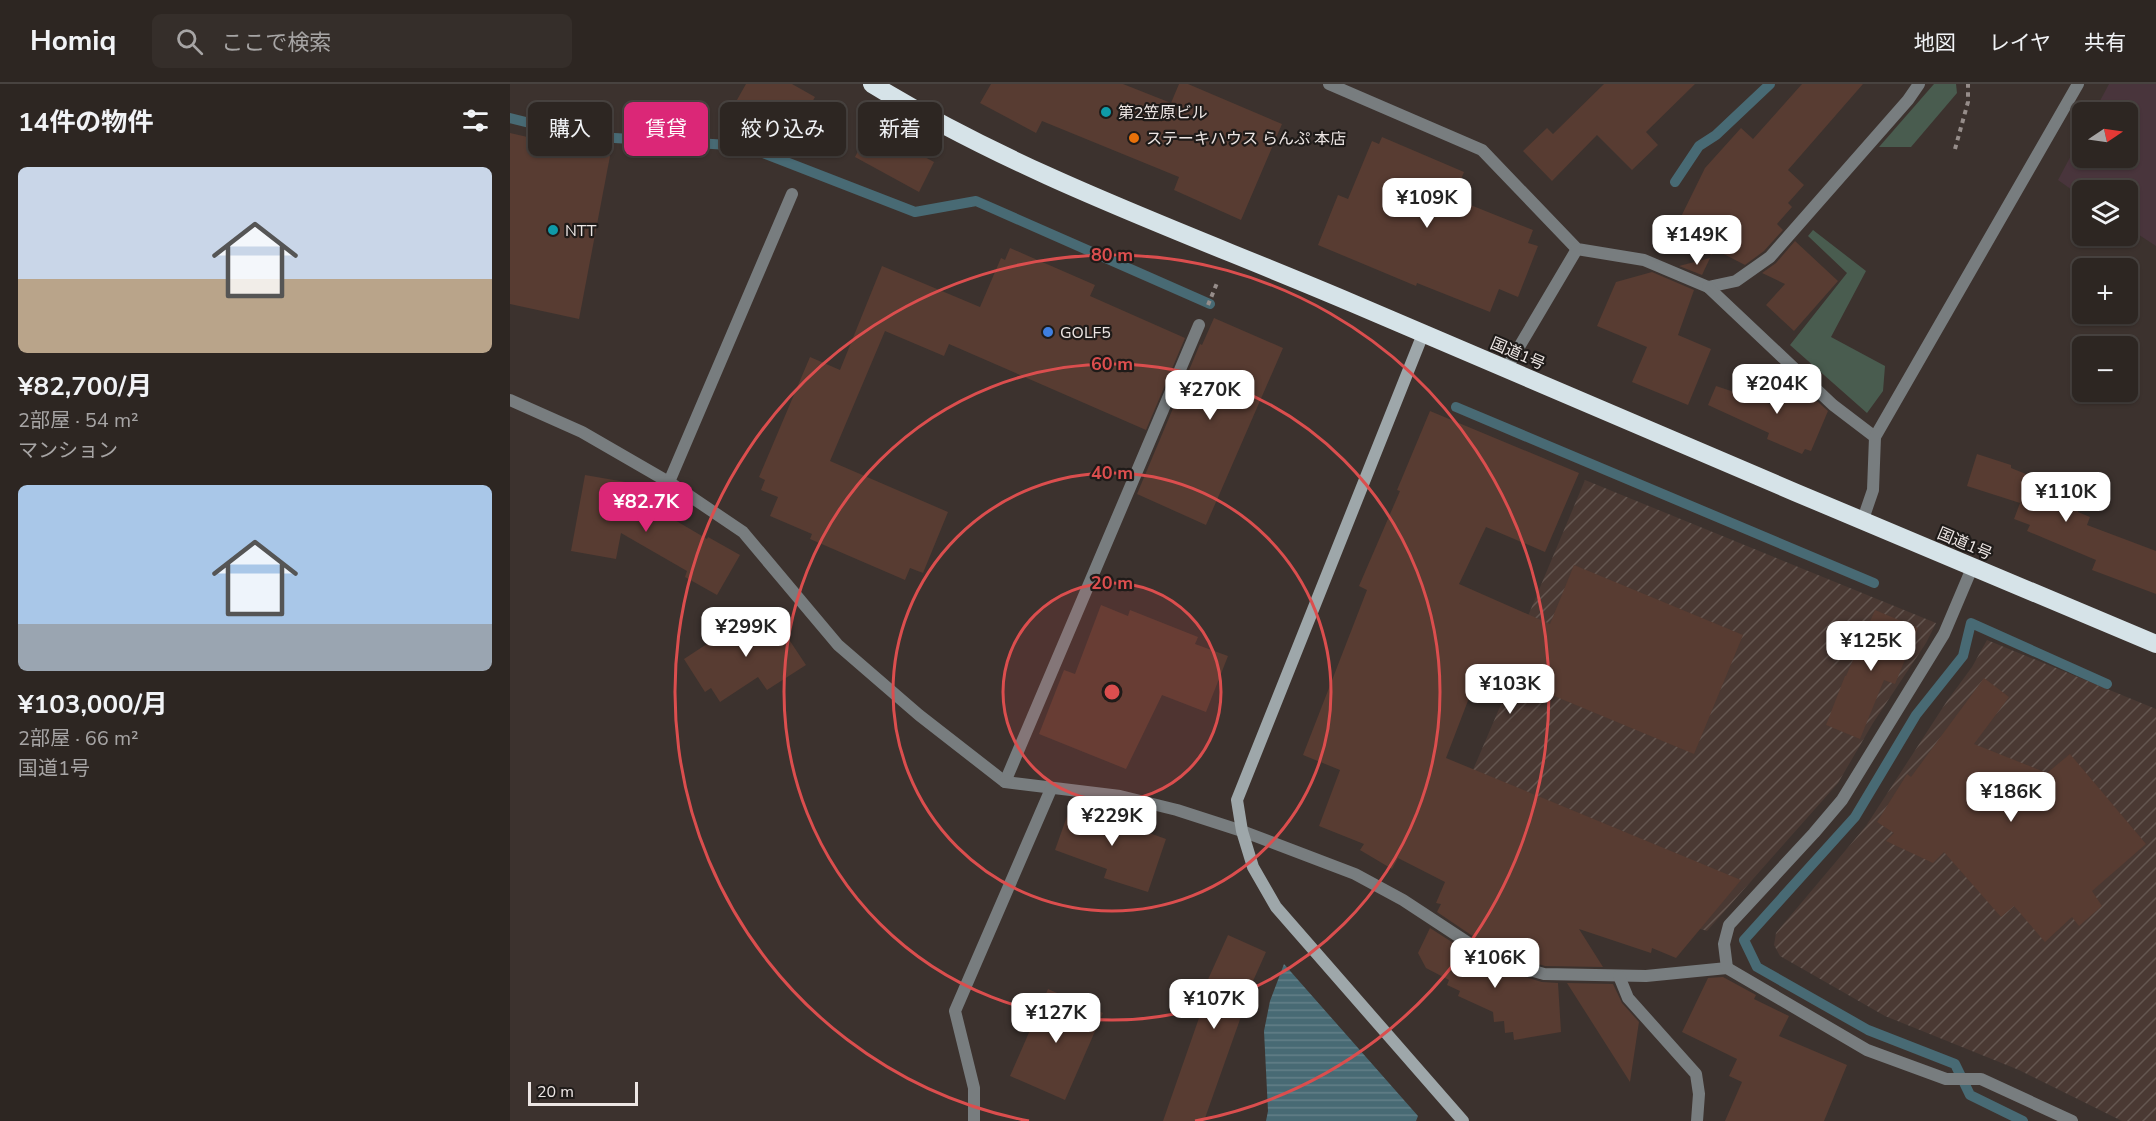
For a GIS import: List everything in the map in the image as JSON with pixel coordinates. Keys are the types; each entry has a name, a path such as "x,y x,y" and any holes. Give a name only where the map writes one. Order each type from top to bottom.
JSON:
{"highway":[{"name":"国道1号","path":"872,84 897,100 1025,167 1506,369 1862,522 2156,644"}],"street":[{"path":"1329,84 1482,150 1577,249 1644,260 1708,287 1833,405 1875,437"},
{"path":"1708,287 1736,281 1770,257 1900,109 1919,84"},
{"path":"1862,522 1873,490 1875,437 2078,84"},
{"path":"669,482 792,194"},
{"path":"1506,369 1577,249"},
{"path":"1005,782 1199,325"},
{"path":"1423,334 1237,800 1242,831 1253,867 1276,907 1463,1121"},
{"path":"510,400 582,432 669,482 742,532 838,645 919,715 1005,782 1120,796 1176,810 1242,831 1355,874 1403,900 1473,946 1509,964 1544,974 1646,976 1727,968 1868,1050 1946,1079 1981,1079 2072,1121"},
{"path":"1727,968 1724,944 1729,925 1842,800 1944,633 1972,567"},
{"path":"974,1121 974,1088 955,1011 1052,789"},
{"path":"1619,976 1628,998 1696,1074 1699,1094 1697,1121"}],"path":[{"path":"1955,149 1968,102 1968,84"}],"shaded area":[{"path":"2109,84 2156,84 2156,246 2138,234 2138,180 2072,180 2072,190 2058,180 2072,154 2072,168 2138,168 2138,102 2099,102"},
{"path":"1585,480 1936,623 1926,643 1873,723 1838,783 1707,931 1564,884 1437,854 1508,688 1499,685"},
{"path":"1987,640 2156,709 2156,1121 2122,1121 2019,1070 1885,1016 1780,956 1774,945 1776,933 1866,826 1947,701 1972,667"}],"green space":[{"path":"1934,84 1956,84 1957,93 1911,147 1879,147"},
{"path":"1813,230 1866,271 1831,337 1885,366 1883,391 1867,413 1790,345 1847,273 1808,236"}],"water":[{"path":"1284,964 1418,1116 1416,1121 1266,1121 1268,1111 1264,1031 1270,1001"}],"building":[{"path":"746,84 792,84 815,97 812,102 736,102"},
{"path":"991,84 1123,84 1171,103 1179,84 1188,84 1282,124 1241,220 1174,190 1179,177 1042,121 1036,133 980,103"},
{"path":"1604,84 1695,84 1646,132 1658,145 1632,170 1597,135 1552,181 1523,151 1547,128 1553,134"},
{"path":"1802,84 1863,84 1788,170 1804,185 1788,203 1792,207 1777,224 1783,230 1764,251 1745,265 1714,249 1712,255 1672,235 1705,168 1741,128 1753,139"},
{"name":"NTT","path":"510,133 528,137 528,156 610,156 579,319 510,304"},
{"path":"1382,137 1464,172 1453,198 1533,230 1528,243 1538,246 1518,297 1499,289 1490,312 1417,283 1416,286 1318,245 1338,195 1348,199 1372,141 1379,144"},
{"path":"858,151 858,156 923,156 934,162 919,192 855,157"},
{"path":"1795,241 1838,281 1794,331 1766,305 1785,284 1762,273 1776,263"},
{"path":"1010,248 1095,285 1090,296 1185,338 1146,430 949,344 944,356 885,331 830,461 948,512 923,573 910,568 905,580 810,539 812,534 770,516 778,497 761,490 765,480 759,477 810,357 840,370 882,266 980,307 1001,258 1005,260"},
{"path":"1710,258 1702,275 1679,266"},
{"path":"1652,272 1694,290 1678,335 1711,349 1688,405 1632,382 1647,347 1597,326 1616,282"},
{"path":"1214,318 1283,348 1206,525 1137,494 1200,344 1202,345"},
{"path":"1782,381 1806,391 1809,393 1807,397 1818,402 1828,411 1811,451 1805,449 1802,454 1767,439 1769,433 1708,405 1716,386 1770,404"},
{"path":"1430,411 1579,473 1545,552 1486,527 1459,584 1550,624 1574,565 1743,635 1694,754 1494,671 1481,703 1469,698 1446,758 1741,880 1676,958 1652,948 1651,953 1579,929 1603,967 1545,966 1512,956 1477,939 1437,912 1441,904 1436,903 1445,882 1398,858 1392,869 1360,850 1364,844 1319,826 1340,770 1303,755 1367,590 1359,586 1400,491 1397,490"},
{"path":"1977,454 2011,465 2011,468 2061,488 2059,492 2082,502 2078,512 2090,517 2087,525 2156,551 2156,594 2092,570 2096,560 2027,531 2030,525 2014,519 2020,503 1967,486"},
{"path":"585,475 631,483 629,493 707,539 708,537 740,555 717,595 685,577 687,571 621,533 616,559 571,551"},
{"path":"1101,605 1128,616 1130,610 1198,637 1195,644 1228,656 1206,712 1162,695 1126,769 1039,734 1064,670 1075,674"},
{"path":"1875,610 1918,628 1895,684 1884,680 1860,739 1826,725"},
{"path":"770,611 806,665 767,690 758,677 720,702 711,688 705,692 684,659 748,617 752,623"},
{"path":"1984,678 2009,697 1974,744 2047,773 2070,754 2146,844 2092,891 2102,906 2079,926 2072,917 2045,942 2014,906 2001,917 1944,852 1933,863 1886,841 1894,833 1877,822 1907,774 1911,777"},
{"path":"1071,805 1166,839 1148,892 1104,878 1107,869 1055,850"},
{"path":"1430,928 1469,953 1505,971 1542,982 1558,983 1561,1032 1514,1040 1513,1032 1505,1033 1504,1021 1494,1022 1493,1012 1458,996 1460,991 1447,985 1449,980 1426,968 1418,953"},
{"path":"1228,935 1266,952 1240,1010 1243,1011 1204,1121 1163,1121 1199,1018 1192,1015"},
{"path":"1723,977 1756,995 1754,999 1789,1016 1779,1036 1847,1065 1824,1121 1725,1121 1742,1082 1729,1076 1737,1059 1682,1032 1708,978"},
{"path":"1567,983 1613,984 1622,1003 1639,1022 1630,1082"},
{"path":"1048,989 1103,1013 1065,1100 1010,1076"}],"waterway":[{"path":"1675,182 1699,146 1716,135 1770,84"},
{"path":"510,118 582,136 745,146 915,212 976,201 1210,304"},
{"path":"1456,407 1874,583"},
{"path":"2023,1121 1970,1095 1955,1064 1868,1030 1757,967 1744,940 1855,817 1916,715 1963,656 1971,623 2107,684"}],"place":[{"name":"第2笠原ビル","path":"1106,112"},
{"name":"ステーキハウス らんぷ 本店","path":"1134,138"},
{"name":"NTT","path":"553,230"},
{"name":"GOLF5","path":"1048,332"}]}
